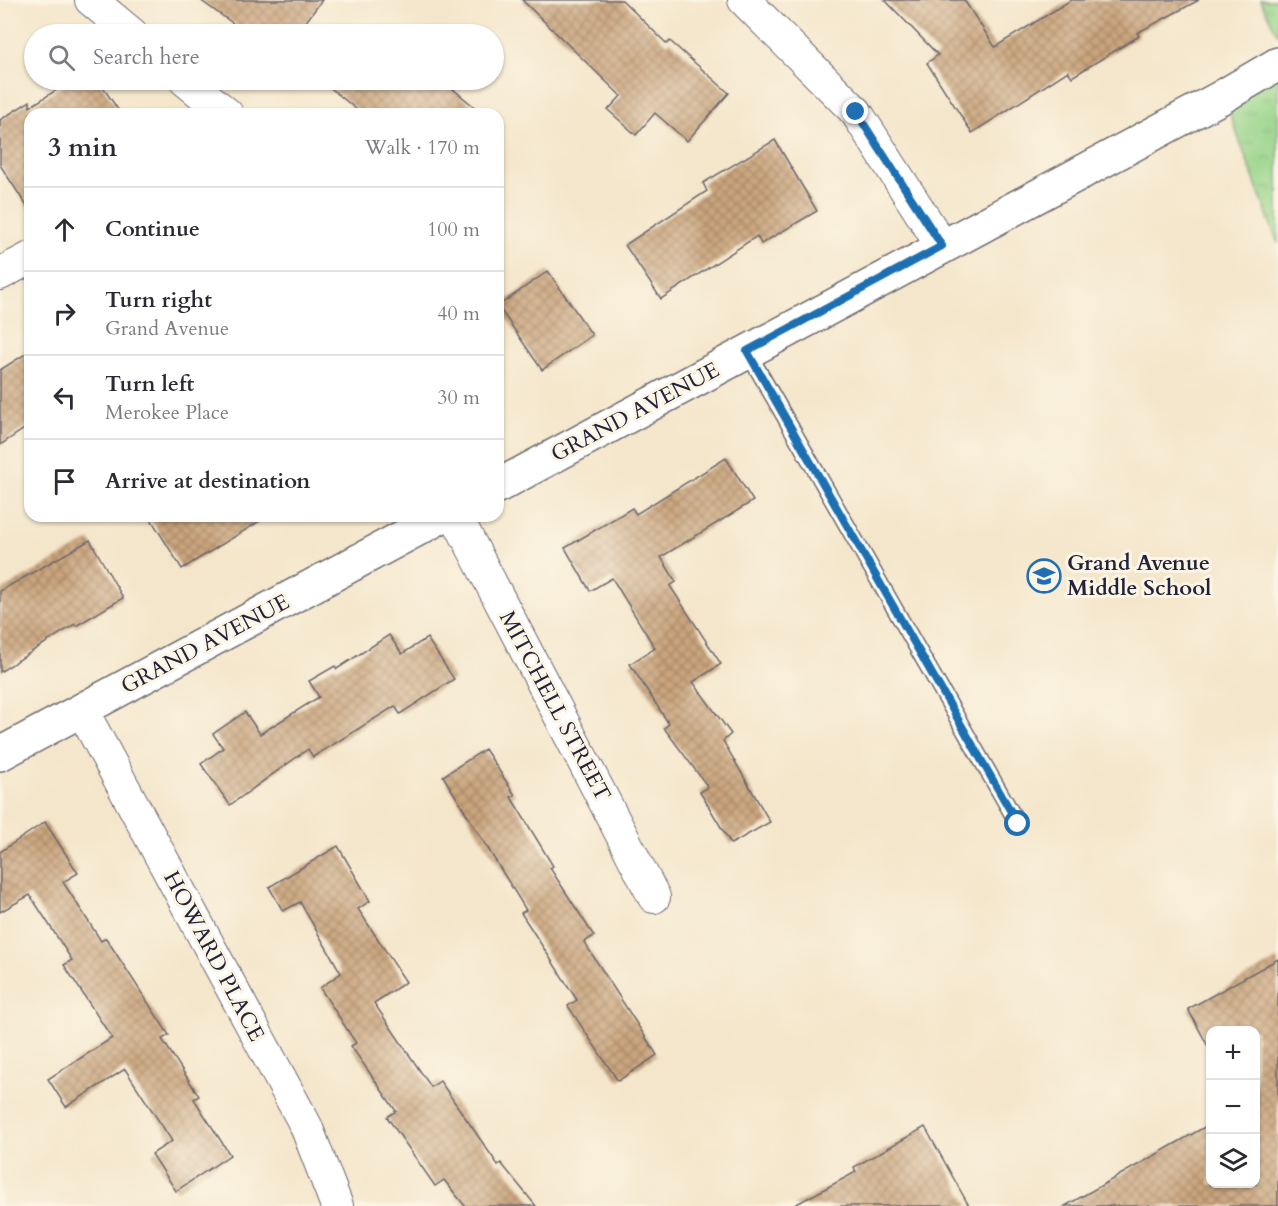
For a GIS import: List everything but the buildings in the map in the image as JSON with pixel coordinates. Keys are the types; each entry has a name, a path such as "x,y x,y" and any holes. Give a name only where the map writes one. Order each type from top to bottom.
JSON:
{"street":[{"path":"91,0 120,24"},
{"path":"744,0 856,112 942,246"},
{"name":"GRAND AVENUE","path":"504,479 1152,134 1278,64"},
{"path":"198,90 219,108"},
{"path":"0,274 24,261"},
{"name":"GRAND AVENUE","path":"0,754 431,522"},
{"name":"MITCHELL STREET","path":"459,522 654,897"},
{"name":"HOWARD PLACE","path":"82,710 306,1126 337,1206"}],"lane":[{"path":"747,351 1018,824"}],"green space":[{"path":"1260,0 1278,0 1278,35"},
{"path":"1278,69 1278,244 1225,101"}],"place":[{"name":"Grand Avenue Middle School","path":"1044,576"}],"route":[{"path":"856,112 942,246 747,351 1018,824"}]}
